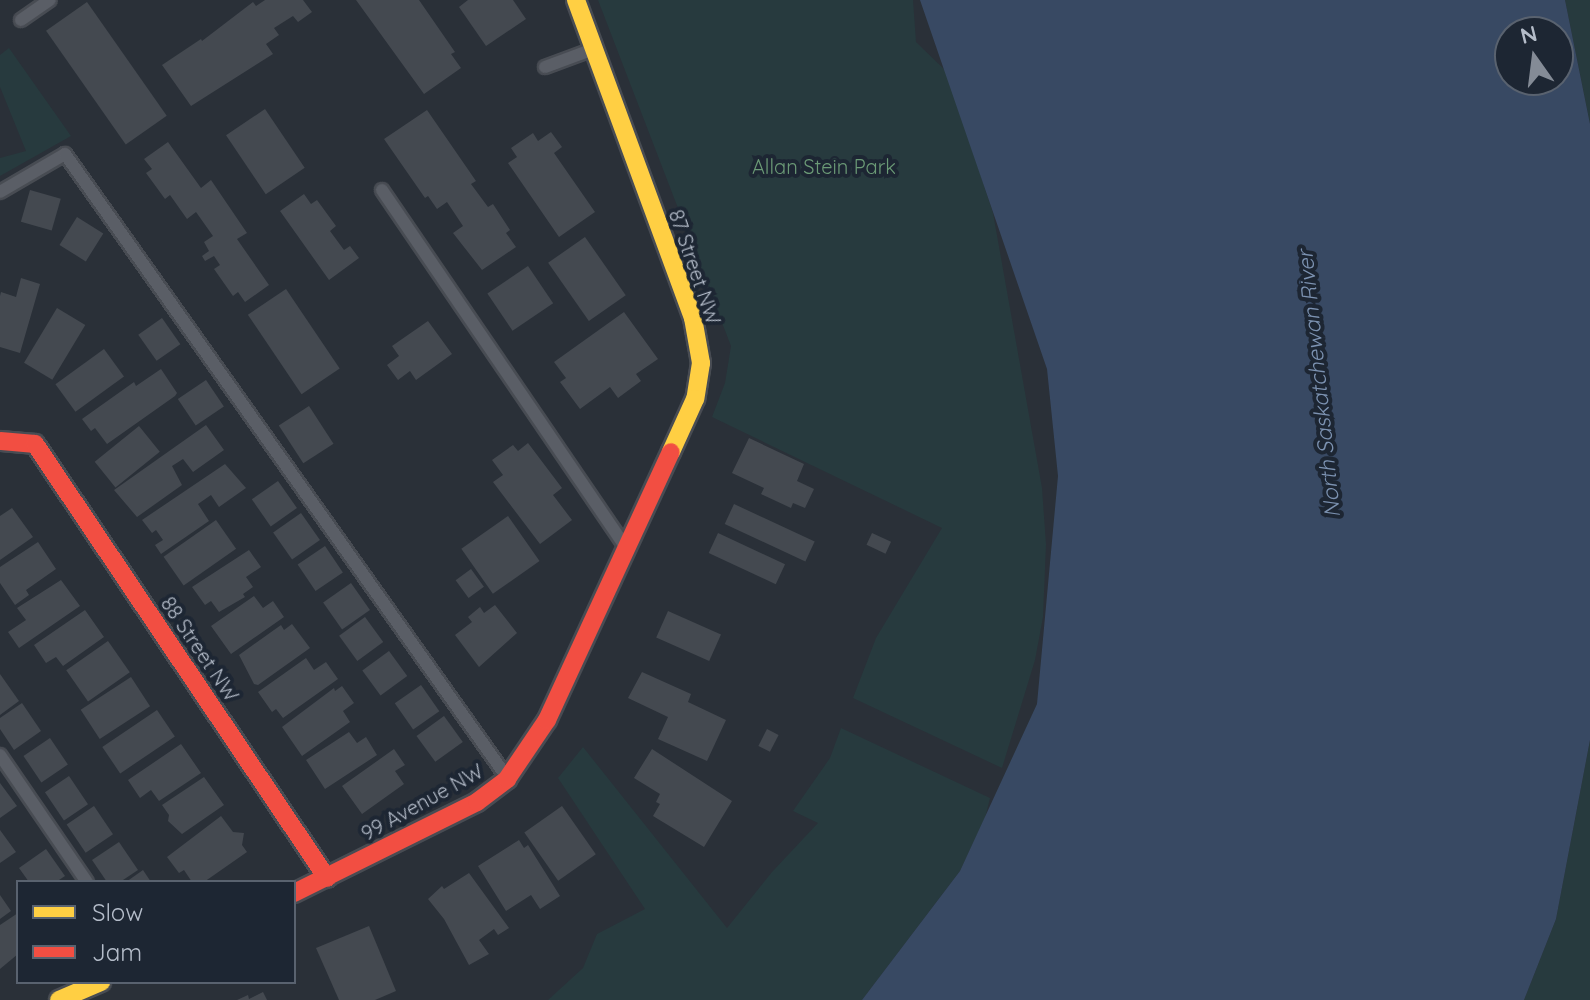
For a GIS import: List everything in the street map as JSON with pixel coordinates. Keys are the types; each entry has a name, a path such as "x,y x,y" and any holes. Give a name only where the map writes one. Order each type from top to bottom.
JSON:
{"street":[{"name":"87 Street NW","path":"547,720 695,399 701,363 693,318 576,0"},
{"name":"88 Street NW","path":"0,441 35,444 327,878"},
{"name":"99 Avenue NW","path":"296,892 477,802 507,779 547,720"},
{"path":"59,1000 96,984"}],"lane":[{"path":"21,20 50,0"},
{"path":"545,67 594,49"},
{"path":"0,192 65,154 507,779"},
{"path":"382,190 627,549"},
{"path":"0,755 86,880"}],"green space":[{"name":"Allan Stein Park","path":"598,0 913,0 916,42 947,72 993,213 1042,488 1046,544 1043,617 1035,660 1002,768 853,698 876,638 942,528 712,417 725,383 731,346"},
{"path":"1565,0 1590,0 1590,124 1574,45 1574,16 1568,16"},
{"path":"9,48 71,136 0,176 0,158 26,151 0,87 0,55"},
{"path":"841,728 990,798 985,818 960,871 862,1000 548,1000 583,968 597,934 645,909 558,778 583,747 727,928 772,872 818,823 793,811 830,758"},
{"path":"1590,740 1590,1000 1524,1000 1556,919"}],"water":[{"name":"North Saskatchewan River","path":"920,0 1565,0 1568,16 1494,16 1494,96 1574,96 1574,45 1590,124 1590,740 1556,919 1524,1000 862,1000 960,871 1037,704 1058,476 1047,369"}],"building":[{"path":"265,0 303,0 312,12 298,22 293,16 274,28 279,35 266,44 273,54 191,106 162,65 202,41 253,2 256,6"},
{"path":"356,0 419,0 455,52 451,54 461,68 424,94"},
{"path":"468,0 513,0 526,19 486,46 459,7"},
{"path":"87,2 167,116 126,145 46,31"},
{"path":"265,109 305,168 266,194 226,135"},
{"path":"427,110 476,181 471,184 488,207 493,204 510,230 506,233 516,247 482,270 453,233 463,226 447,202 437,209 428,196 425,198 384,139"},
{"path":"551,132 562,147 554,153 595,212 559,237 508,163 517,157 511,148 533,133 538,141"},
{"path":"168,142 201,188 211,180 247,233 237,239 269,285 245,302 238,292 233,296 214,269 220,265 214,256 205,261 202,256 209,251 204,242 213,236 196,212 187,219 170,195 165,199 146,173 152,169 144,159"},
{"path":"30,190 61,199 52,231 21,222"},
{"path":"304,194 311,204 317,200 336,226 330,231 344,250 350,246 359,258 329,280 280,211"},
{"path":"77,217 103,233 86,261 60,245"},
{"path":"585,237 626,295 589,321 548,263"},
{"path":"528,266 553,303 513,331 487,293"},
{"path":"21,278 40,284 20,353 0,347 0,296 1,292 16,297"},
{"path":"286,289 340,369 302,394 248,315"},
{"path":"57,308 85,325 52,380 24,363"},
{"path":"624,312 658,359 636,374 641,381 618,398 610,387 580,409 560,382 566,378 554,362"},
{"path":"162,318 180,344 157,361 138,335"},
{"path":"428,321 452,354 416,380 410,371 398,380 387,365 399,356 392,346"},
{"path":"104,349 124,377 75,412 55,384"},
{"path":"161,369 177,393 175,396 107,444 95,428 91,431 82,419 134,382 136,386"},
{"path":"206,380 224,407 196,426 178,399"},
{"path":"309,406 334,444 303,463 279,426"},
{"path":"206,425 224,450 193,472 183,459 172,466 182,485 137,517 114,490"},
{"path":"139,426 160,452 115,488 95,462"},
{"path":"749,438 804,464 797,481 814,489 805,508 793,503 791,508 761,494 764,488 732,473"},
{"path":"528,443 562,488 553,495 572,520 540,544 493,482 503,475 492,460 513,445 518,451"},
{"path":"225,464 246,488 219,507 211,495 198,504 209,521 161,554 155,545 163,540 156,530 152,533 142,520"},
{"path":"278,481 297,508 271,526 252,499"},
{"path":"734,504 815,542 805,562 725,524"},
{"path":"12,508 33,537 0,560 0,516"},
{"path":"301,513 320,540 292,560 273,533"},
{"path":"508,516 540,561 493,594 461,549"},
{"path":"216,520 236,549 184,585 164,557"},
{"path":"718,533 785,564 776,584 709,553"},
{"path":"872,533 891,542 886,554 867,545"},
{"path":"38,542 56,569 26,590 29,595 15,605 0,583 0,567"},
{"path":"325,546 343,573 316,591 298,564"},
{"path":"249,550 261,567 246,577 253,587 243,594 245,597 219,612 211,601 205,605 192,587"},
{"path":"471,569 484,587 469,598 456,580"},
{"path":"61,580 80,606 19,648 8,632 26,620 17,608"},
{"path":"351,583 370,610 342,630 323,603"},
{"path":"254,596 263,608 273,601 284,617 231,654 211,626"},
{"path":"495,605 517,633 479,667 455,635 472,622 468,617 480,607 484,613"},
{"path":"85,610 104,637 63,666 56,657 46,663 34,645"},
{"path":"668,611 721,635 709,661 656,637"},
{"path":"365,617 383,642 357,661 339,636"},
{"path":"292,624 310,648 258,685 254,684 239,655 281,625 284,630"},
{"path":"108,641 130,672 88,701 66,670"},
{"path":"389,651 407,676 381,695 362,670"},
{"path":"306,658 314,670 326,662 338,679 283,718 276,709 272,712 258,692"},
{"path":"642,672 691,694 688,702 726,720 707,761 658,739 668,717 628,698"},
{"path":"0,674 19,701 0,715"},
{"path":"131,677 150,706 100,739 81,710"},
{"path":"421,685 439,711 413,730 395,703"},
{"path":"342,686 354,703 343,711 350,722 302,756 282,727 334,688 335,691"},
{"path":"22,703 41,731 14,750 0,729 0,718"},
{"path":"157,710 175,737 120,773 102,747"},
{"path":"444,716 463,742 435,762 416,736"},
{"path":"767,729 779,735 770,752 758,746"},
{"path":"349,732 357,743 366,737 377,755 325,789 306,760"},
{"path":"50,738 68,765 41,782 23,756"},
{"path":"181,744 201,773 159,801 151,790 140,798 128,780"},
{"path":"394,749 405,765 395,771 404,784 362,814 342,786"},
{"path":"652,749 732,801 704,847 653,816 660,804 656,802 660,794 634,778"},
{"path":"69,776 88,804 64,820 45,792"},
{"path":"204,777 224,805 182,834 168,821 169,815 162,805"},
{"path":"0,783 17,806 0,818"},
{"path":"94,806 113,834 86,853 67,824"},
{"path":"562,806 596,854 558,881 524,832"},
{"path":"221,816 233,832 244,833 242,845 247,852 207,880 191,880 184,870 179,873 167,857"},
{"path":"0,830 16,852 0,863"},
{"path":"519,840 524,848 528,845 560,896 540,909 531,895 506,911 478,866"},
{"path":"119,842 138,870 123,880 106,880 92,860"},
{"path":"46,849 65,876 59,880 28,880 19,868"},
{"path":"143,870 150,880 129,880"},
{"path":"469,873 509,928 498,935 494,929 479,940 489,954 469,965 444,919 428,899 442,886 444,889"},
{"path":"0,895 11,911 0,919"},
{"path":"16,914 16,956 0,969 0,925"},
{"path":"369,926 396,991 375,1000 339,1000 316,948"},
{"path":"263,992 267,1000 237,1000 248,995 249,999"}],"traffic: slow":[{"path":"576,0 693,318 701,363 695,399 671,452"},
{"path":"59,1000 96,984"}],"traffic: jam":[{"path":"0,441 35,444 327,878"},
{"path":"296,892 477,802 507,779 547,720 671,452"}]}
